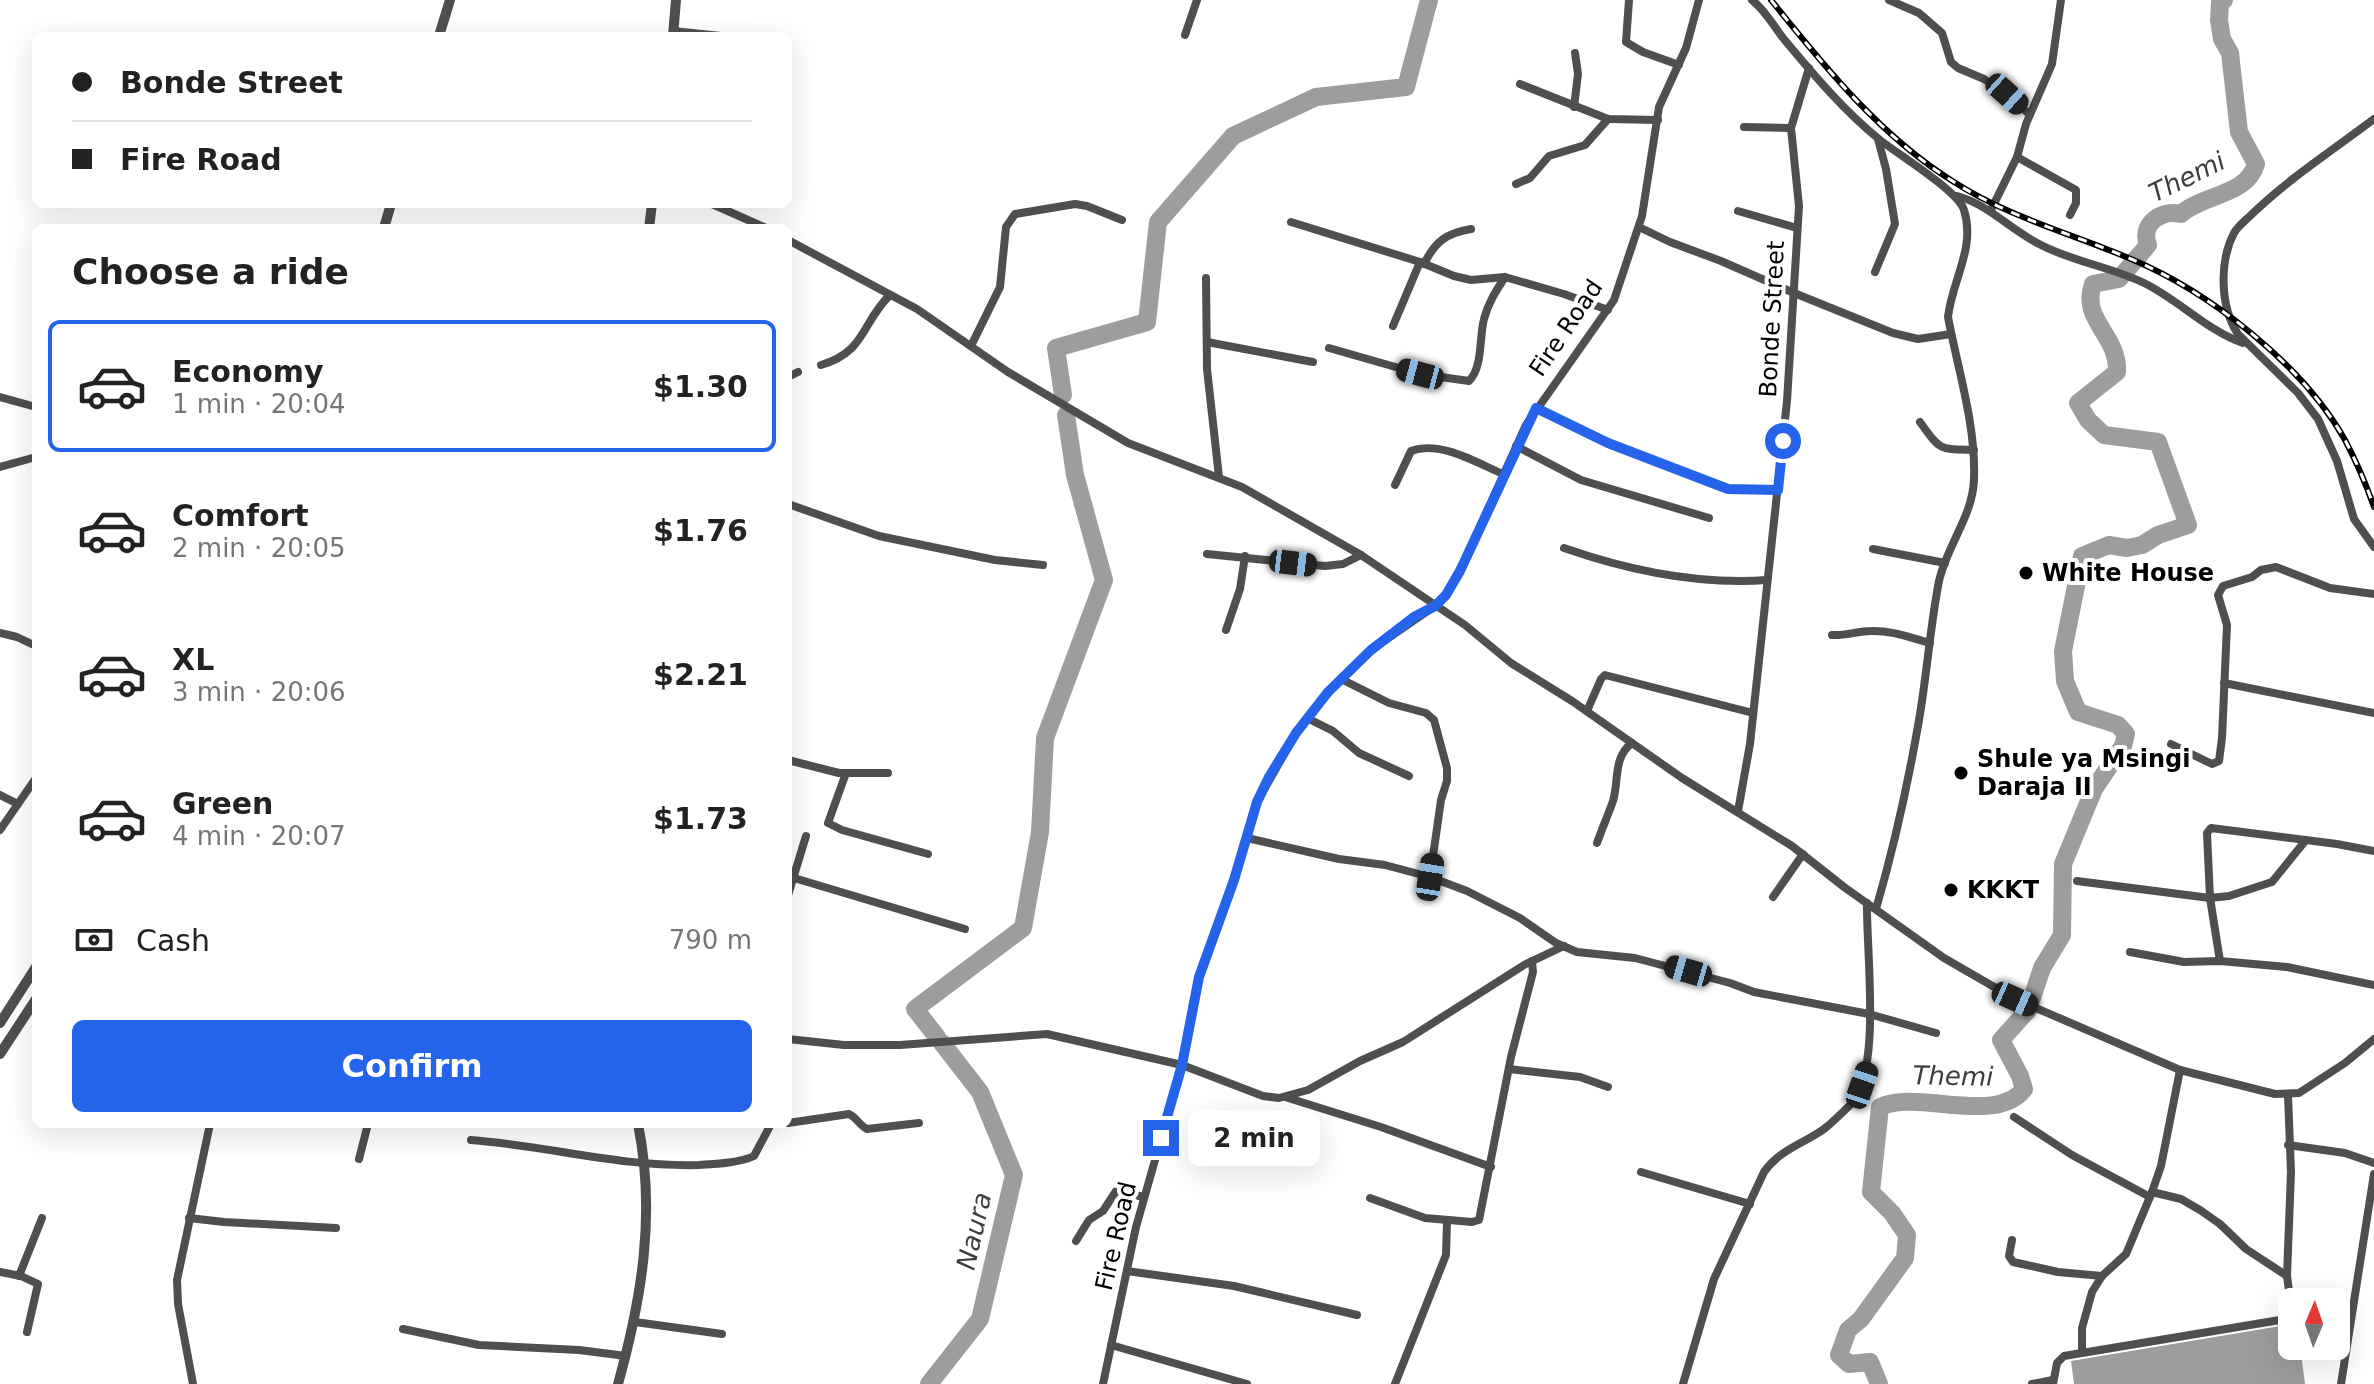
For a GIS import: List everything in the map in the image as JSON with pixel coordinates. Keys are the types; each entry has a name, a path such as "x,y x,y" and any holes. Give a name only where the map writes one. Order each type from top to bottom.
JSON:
{"street":[{"path":"440,32 450,0"},
{"path":"673,32 676,0"},
{"path":"1185,35 1197,0"},
{"path":"1629,0 1626,42 1643,52 1679,65"},
{"name":"Fire Road","path":"1103,1384 1144,1197 1182,1065 1199,977 1263,788 1307,718 1341,679 1387,637 1435,606 1446,595 1536,408 1608,310 1639,227 1662,97 1686,48 1699,0"},
{"path":"1752,0 1852,116 1957,196 1991,210 2039,244 2145,284 2172,299 2222,336 2248,344"},
{"path":"1889,0 1919,13 1942,33 1951,62 1958,68 1984,79 2029,114"},
{"path":"1991,210 2017,157 2029,114 2052,64 2061,0"},
{"path":"1574,107 1578,74 1575,53"},
{"name":"Bonde Street","path":"1738,811 1746,772 1778,490 1794,293 1798,194 1791,128 1809,68"},
{"path":"1520,84 1608,119 1658,120"},
{"path":"1516,184 1530,178 1549,156 1585,145 1608,119"},
{"path":"2374,119 2264,202 2235,230 2227,254 2225,275 2226,314 2238,334 2298,393 2318,419 2337,461 2354,519 2374,547"},
{"path":"1744,127 1791,128"},
{"path":"1875,272 1895,224 1886,169 1877,138"},
{"path":"2017,157 2076,190 2076,203 2070,215"},
{"path":"1876,909 1900,821 1945,563 1972,501 1974,450 1951,334 1949,307 1967,241 1966,217 1957,196"},
{"path":"971,346 1000,287 1006,227 1015,214 1075,204 1122,220"},
{"path":"721,208 757,224"},
{"path":"1738,211 1797,228"},
{"path":"1291,222 1471,280 1505,277 1608,310"},
{"path":"1639,227 1794,293 1908,337 1931,338 1951,334"},
{"path":"1393,326 1422,263 1435,243 1471,229"},
{"path":"792,242 939,323 1008,372 1128,443 1242,487 1361,555 1465,625 1511,663 1587,711 1682,778 1803,854 1944,958 2015,999 2180,1070 2248,1089 2288,1095 2313,1085 2374,1039"},
{"path":"1329,348 1420,374 1469,381 1477,368 1490,300 1505,277"},
{"path":"1206,278 1207,369 1219,477"},
{"path":"821,365 850,352 875,312 890,295"},
{"path":"1207,342 1313,362"},
{"path":"792,375 798,372"},
{"path":"0,397 32,406"},
{"path":"1536,408 1608,443 1728,489 1778,490"},
{"path":"1920,422 1936,445 1943,449 1974,450"},
{"path":"1516,446 1581,480 1709,518"},
{"path":"1395,485 1411,451 1422,447 1472,461 1503,474"},
{"path":"0,467 32,458"},
{"path":"792,505 888,538 995,560 1043,565"},
{"path":"1564,548 1599,560 1684,579 1719,582 1767,580"},
{"path":"1873,549 1945,563"},
{"path":"1207,554 1325,566 1343,564 1361,555"},
{"path":"1226,630 1240,589 1245,556"},
{"path":"2171,744 2212,764 2219,761 2227,625 2218,590 2223,586 2276,567 2330,588 2374,594"},
{"path":"1832,635 1885,631 1930,643"},
{"path":"0,633 32,644"},
{"path":"1587,711 1605,675 1753,713"},
{"path":"1341,679 1389,703 1426,713 1434,720 1447,768 1447,781 1441,800 1430,877"},
{"path":"2224,683 2374,713"},
{"path":"1307,718 1333,731 1359,753 1409,776"},
{"path":"1597,843 1614,797 1620,756 1632,743"},
{"path":"792,761 846,773 888,773"},
{"path":"846,773 828,823 854,834 928,854"},
{"path":"0,830 32,784"},
{"path":"0,795 18,804"},
{"path":"2220,961 2210,898 2207,833 2211,828 2374,851"},
{"path":"792,884 806,836"},
{"path":"1247,838 1430,877 1467,891 1520,918 1577,952 1635,958 1754,992 1869,1014 1936,1033"},
{"path":"2077,881 2210,898 2229,896 2272,882 2306,840"},
{"path":"1773,897 1803,854"},
{"path":"794,878 965,929"},
{"path":"1683,1384 1714,1279 1773,1160 1824,1128 1854,1102 1869,1063 1867,903"},
{"path":"1285,1097 1308,1090 1360,1061 1403,1042 1532,961 1564,946"},
{"path":"2130,952 2172,961 2220,961 2287,967 2374,985"},
{"path":"1370,1198 1425,1218 1479,1220 1509,1069 1533,972 1532,961"},
{"path":"0,1023 32,973"},
{"path":"0,1054 32,1005"},
{"path":"792,1039 844,1045 900,1045 1047,1034 1182,1065 1263,1096 1285,1097 1381,1127 1491,1167"},
{"path":"1509,1069 1580,1077 1608,1087"},
{"path":"2082,1352 2082,1328 2092,1292 2102,1276 2126,1254 2151,1195 2161,1166 2180,1070"},
{"path":"2288,1095 2291,1172 2289,1288"},
{"path":"792,1122 849,1114 858,1118 867,1129 919,1123"},
{"path":"2014,1117 2072,1155 2151,1195 2181,1199 2200,1210 2246,1249 2287,1276"},
{"path":"193,1384 177,1292 180,1261 209,1128"},
{"path":"359,1159 367,1128"},
{"path":"618,1384 635,1322 646,1241 646,1165 639,1128"},
{"path":"471,1140 524,1145 646,1165 711,1164 754,1156 769,1128"},
{"path":"2288,1145 2345,1153 2374,1163"},
{"path":"1641,1172 1750,1204"},
{"path":"2341,1384 2374,1174"},
{"path":"1076,1241 1089,1220 1103,1211 1116,1191 1144,1197"},
{"path":"19,1276 42,1218"},
{"path":"189,1218 336,1228"},
{"path":"1395,1384 1446,1255 1447,1221"},
{"path":"2012,1240 2009,1256 2013,1262 2058,1272 2102,1276"},
{"path":"1127,1271 1234,1286 1357,1315"},
{"path":"0,1272 38,1284 27,1332"},
{"path":"2032,1384 2053,1382 2060,1359 2082,1352 2278,1317"},
{"path":"635,1322 722,1334"},
{"path":"403,1329 479,1345 579,1350 626,1356"},
{"path":"1111,1345 1247,1384"}],"shaded area":[{"path":"2278,1326 2278,1360 2302,1360 2305,1384 2074,1384 2071,1361"}],"waterway":[{"path":"1063,395 1056,348 1147,322 1158,222 1233,136 1316,97 1406,87 1429,0"},
{"name":"Themi","path":"1879,1384 1870,1362 1849,1364 1839,1355 1848,1330 1861,1319 1905,1258 1907,1235 1892,1213 1871,1192 1880,1107 1914,1102 1995,1105 2011,1100 2024,1089 2001,1040 2028,1010 2042,968 2062,935 2063,864 2094,789 2123,746 2126,734 2118,725 2078,712 2065,681 2063,651 2082,556 2109,545 2127,548 2142,545 2158,535 2188,525 2158,442 2104,435 2088,420 2078,403 2117,372 2112,348 2092,308 2090,297 2093,284 2119,279 2148,245 2147,231 2154,220 2166,214 2181,214 2190,207 2234,189 2251,175 2256,164 2239,132 2230,53 2222,39 2219,20 2220,3 2224,0"},
{"path":"937,1037 915,1009 1023,928 1040,832 1045,738 1104,580 1075,475 1066,415"},
{"name":"Naura","path":"929,1384 980,1319 1014,1175 980,1092 942,1043"}],"railway":[{"path":"1771,0 1855,99 1927,164 1996,205 2161,273 2222,311 2252,334 2280,358 2327,412 2349,448 2374,507"}],"place":[{"name":"White House","path":"2026,573"},
{"name":"Shule ya Msingi Daraja II","path":"1961,773"},
{"name":"KKKT","path":"1951,890"}],"route":[{"path":"1161,1138 1182,1065 1194,994 1263,788 1296,733 1328,692 1371,650 1446,595 1536,408 1608,443 1728,489 1778,490 1783,441"}]}
